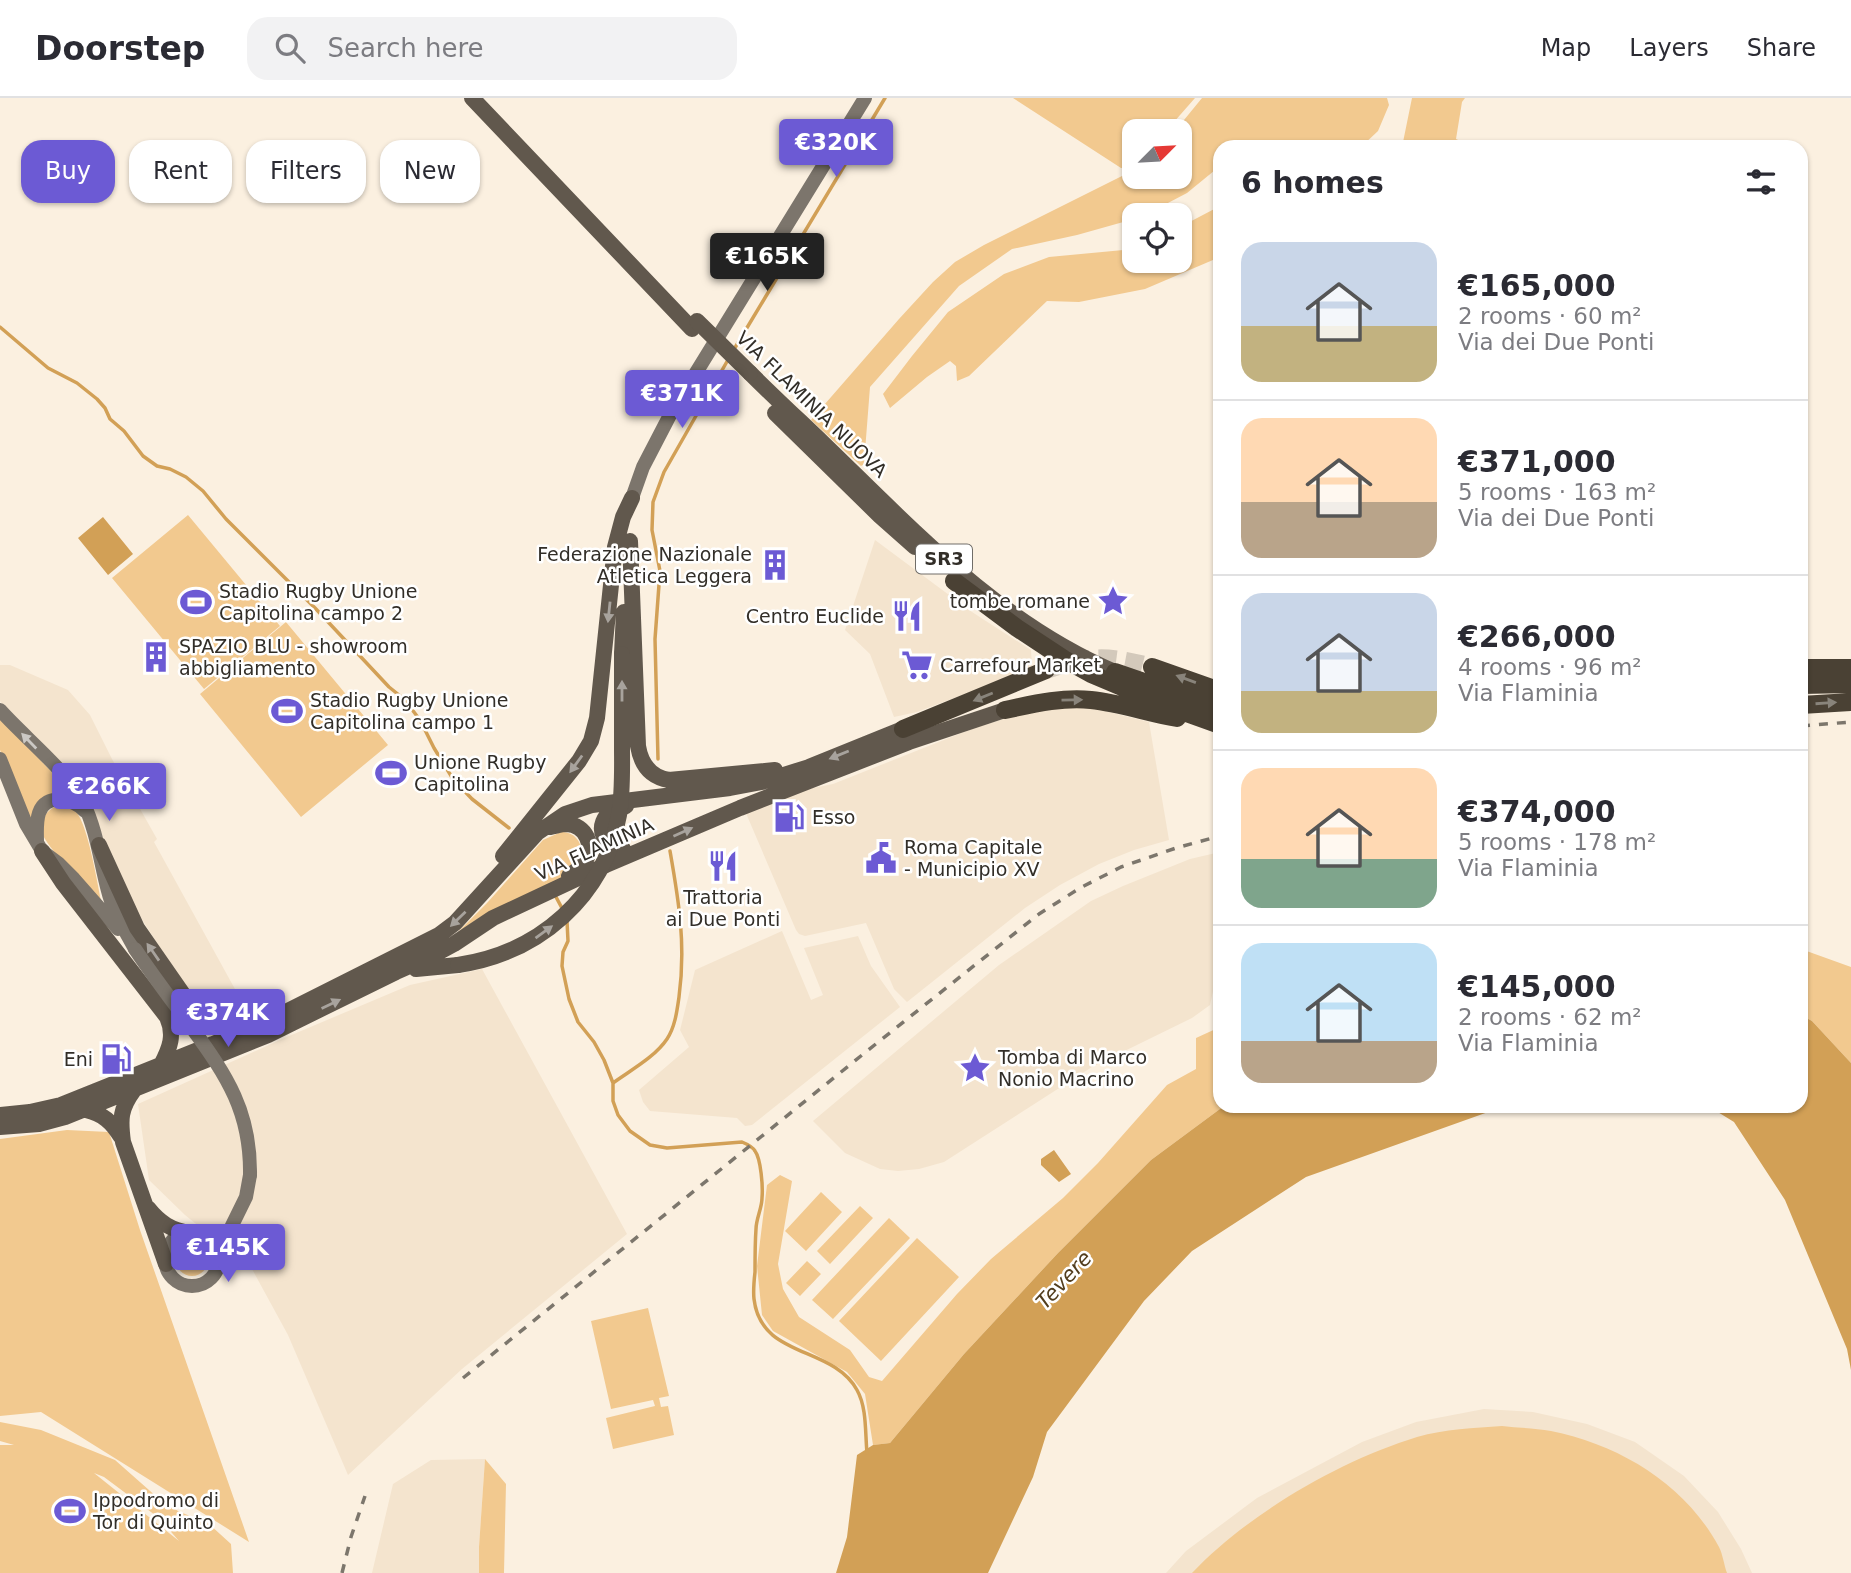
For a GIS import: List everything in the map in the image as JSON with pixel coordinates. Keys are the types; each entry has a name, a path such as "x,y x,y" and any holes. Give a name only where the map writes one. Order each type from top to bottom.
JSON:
{"highway":[{"name":"SR3","path":"954,581 1017,628 1091,674 1167,706 1213,718"},
{"path":"1152,667 1213,689"},
{"path":"1808,668 1851,668"},
{"path":"902,729 1046,670"},
{"name":"SR3","path":"1115,672 1213,717"},
{"path":"1808,685 1851,684"},
{"path":"1005,709 1082,699 1159,715 1213,719"},
{"path":"1808,705 1851,702"}],"main road":[{"name":"VIA FLAMINIA NUOVA","path":"472,98 880,516 954,581"},
{"name":"VIA FLAMINIA NUOVA","path":"481,98 695,325"},
{"name":"VIA FLAMINIA NUOVA","path":"747,377 954,567 1044,635 1115,672"},
{"path":"396,972 458,965 500,955 536,937 574,906 602,865 616,825 621,798 622,654 632,498"},
{"path":"486,889 499,861 572,771 586,750 595,728 615,547 623,517 632,498"},
{"path":"630,541 638,746 644,765 653,775 664,780 809,767"},
{"path":"599,701 618,718 638,746"},
{"name":"VIA FLAMINIA","path":"0,1127 48,1122 86,1110 268,1035 430,957 493,918 554,889 740,808 909,742 1005,709"},
{"name":"VIA FLAMINIA","path":"0,1115 61,1105 161,1065 258,1025 439,935 455,923 537,833 560,817 584,807 752,784 809,767 902,729"},
{"path":"645,799 611,812 604,818 601,827 606,841 616,848 648,848"},
{"path":"537,833 554,826 569,824 581,830 588,840 589,852 584,863 554,889"},
{"path":"99,845 137,928 194,1010 208,1022 220,1026 233,1028 258,1025"},
{"path":"40,847 63,883 167,1017 172,1030 171,1043 161,1065"},
{"path":"134,1090 122,1111 123,1142 166,1264"},
{"path":"86,1110 108,1120 123,1142"},
{"path":"144,1203 165,1225 194,1233"}],"street":[{"path":"632,498 643,467 665,425 865,98"},
{"path":"0,710 60,772 80,798 99,845 113,907 135,949"},
{"path":"0,759 18,805 40,847 79,884 135,949 228,1081 245,1123 250,1175 246,1197 218,1254"},
{"path":"40,847 38,817 47,802 68,800 86,811"},
{"path":"194,1233 213,1243 218,1254 218,1264 205,1283 187,1286 169,1274 166,1252 172,1241 178,1237 194,1233 222,1228 236,1218"}],"shaded area":[{"path":"1013,98 1195,98 1177,119 1122,119 1121,168"},
{"path":"1202,98 1387,98 1389,105 1378,131 1368,140 1213,140 1213,172 1192,189 1192,119 1185,119"},
{"path":"1412,98 1465,98 1462,102 1456,139 1458,140 1403,140"},
{"path":"1122,176 1122,189 1192,189 1168,203 1122,203 1122,222 1012,249 959,286 870,387 864,464 861,466 811,420 933,282 955,262"},
{"path":"1213,210 1213,260 1192,269 1192,221"},
{"path":"1122,250 1122,273 1182,273 1145,289 1079,302 1047,301 969,376 957,381 956,366 950,361 890,408 883,394 948,312 1004,274 1049,257"},
{"name":"Stadio Rugby Unione Capitolina campo 2","path":"188,515 280,626 204,689 112,578"},
{"path":"875,540 972,612 1031,650 1032,666 917,712 894,717 870,654 845,630"},
{"name":"Stadio Rugby Unione Capitolina campo 1","path":"286,622 388,745 301,817 200,694"},
{"path":"0,665 10,665 68,690 90,715 157,839 154,842 252,1020 231,1024 216,1021 191,997 124,891 98,828 0,701"},
{"path":"1085,706 1149,722 1169,840 1099,864 1060,885 1025,908 907,1002 894,989 866,923 805,936 799,934 745,811 808,789 833,784 974,728 1040,708"},
{"path":"0,717 71,795 31,819 23,809 0,750"},
{"path":"56,806 73,809 83,824 101,900 66,865 43,835 41,824 48,812"},
{"path":"561,832 574,836 582,850 582,855 565,875 548,887 482,916 458,932 543,840"},
{"path":"1213,854 1213,991 1210,1005 1192,1018 1092,1067 944,1162 919,1169 880,1169 845,1153 813,1121 999,965 1091,901 1190,859"},
{"path":"782,931 811,1000 823,995 804,948 858,936 871,966 900,1007 752,1125 745,1126 737,1118 650,1111 639,1090 689,1047 680,1030 695,970"},
{"path":"1808,952 1851,967 1851,1063 1808,1019"},
{"path":"482,969 627,1234 462,1369 348,1475 288,1335 252,1269 185,1215 149,1180 138,1104 410,985"},
{"path":"1213,1030 1215,1113 1151,1160 1058,1253 964,1354 890,1443 873,1445 865,1394 847,1372 773,1331 762,1315 757,1266 767,1185 780,1175 792,1181 778,1264 783,1289 799,1317 850,1350 869,1377 882,1381 991,1259 1063,1198 1167,1085 1196,1069 1196,1038"},
{"path":"67,1130 109,1132 140,1230 249,1542 41,1412 0,1416 0,1139"},
{"path":"821,1192 842,1212 806,1251 785,1231"},
{"path":"860,1206 873,1218 830,1264 817,1251"},
{"path":"889,1218 910,1238 833,1319 812,1300"},
{"path":"917,1238 959,1277 881,1361 839,1321"},
{"path":"192,1244 203,1249 208,1260 203,1271 192,1276 181,1271 176,1260 181,1249"},
{"path":"807,1261 821,1274 800,1296 786,1283"},
{"path":"648,1308 669,1396 659,1398 661,1407 668,1406 674,1435 613,1449 606,1418 655,1406 653,1400 611,1409 591,1321"},
{"path":"1484,1409 1533,1412 1587,1424 1635,1442 1684,1476 1718,1512 1752,1573 1166,1573 1186,1551 1257,1498 1362,1442 1416,1422"},
{"name":"Ippodromo di Tor di Quinto","path":"0,1422 41,1430 115,1460 158,1498 178,1511 209,1524 231,1544 233,1573 0,1573 0,1445 14,1445 0,1441","holes":["94,1473 104,1477 159,1518 179,1541"]},
{"path":"1502,1426 1545,1430 1577,1437 1626,1457 1648,1471 1688,1504 1705,1525 1722,1553 1727,1573 1192,1573 1267,1510 1357,1460 1428,1434"},
{"path":"485,1459 479,1573 372,1573 393,1484 431,1460"},
{"path":"485,1459 506,1484 504,1573 479,1573"}],"water":[{"path":"103,517 133,554 108,575 78,538"},
{"path":"1808,1019 1851,1063 1851,1370 1847,1349 1785,1200 1734,1122 1719,1113 1808,1113"},
{"name":"Tevere","path":"1215,1113 1485,1113 1306,1177 1192,1251 1144,1301 1047,1432 1033,1477 988,1573 836,1573 847,1537 857,1455 873,1445 890,1443 964,1354 1058,1253 1151,1160"},
{"path":"1054,1150 1071,1174 1059,1182 1041,1165 1041,1159"}],"waterway":[{"path":"733,351 885,98"},
{"path":"0,327 48,368 77,383 97,399 110,419 124,431 143,456 157,466 186,477 203,491 226,519 389,687 404,699 420,720 453,779 472,799 509,828"},
{"path":"658,759 655,639 660,571 652,530 653,502 664,472 729,358"},
{"path":"613,1083 662,1046 675,1019 681,978 682,941 670,851"},
{"path":"556,897 563,910"},
{"path":"567,921 568,941 563,952 562,966 569,999 578,1022 604,1060 613,1083 613,1101 618,1115 630,1131 650,1145 667,1148 742,1142 754,1149 759,1160 762,1187 762,1202 756,1225 754,1289 759,1318 770,1332 783,1342 831,1365 846,1376 857,1390 862,1404 867,1453"}],"tunnel":[{"path":"1046,670 1099,658 1152,667"}],"railway":[{"path":"1808,725 1851,722"},
{"path":"463,1378 1039,914 1080,888 1121,867 1213,838"},
{"path":"342,1573 365,1496"}],"place":[{"name":"Federazione Nazionale Atletica Leggera","path":"775,565"},
{"name":"tombe romane","path":"1113,601"},
{"name":"Stadio Rugby Unione Capitolina campo 2","path":"196,602"},
{"name":"Centro Euclide","path":"907,616"},
{"name":"SPAZIO BLU - showroom abbigliamento","path":"156,657"},
{"name":"Carrefour Market","path":"917,665"},
{"name":"Stadio Rugby Unione Capitolina campo 1","path":"287,711"},
{"name":"Unione Rugby Capitolina","path":"391,773"},
{"name":"Esso","path":"789,817"},
{"name":"Roma Capitale - Municipio XV","path":"881,858"},
{"name":"Trattoria ai Due Ponti","path":"723,866"},
{"name":"Eni","path":"116,1059"},
{"name":"Tomba di Marco Nonio Macrino","path":"975,1068"},
{"name":"Ippodromo di Tor di Quinto","path":"70,1511"}]}
